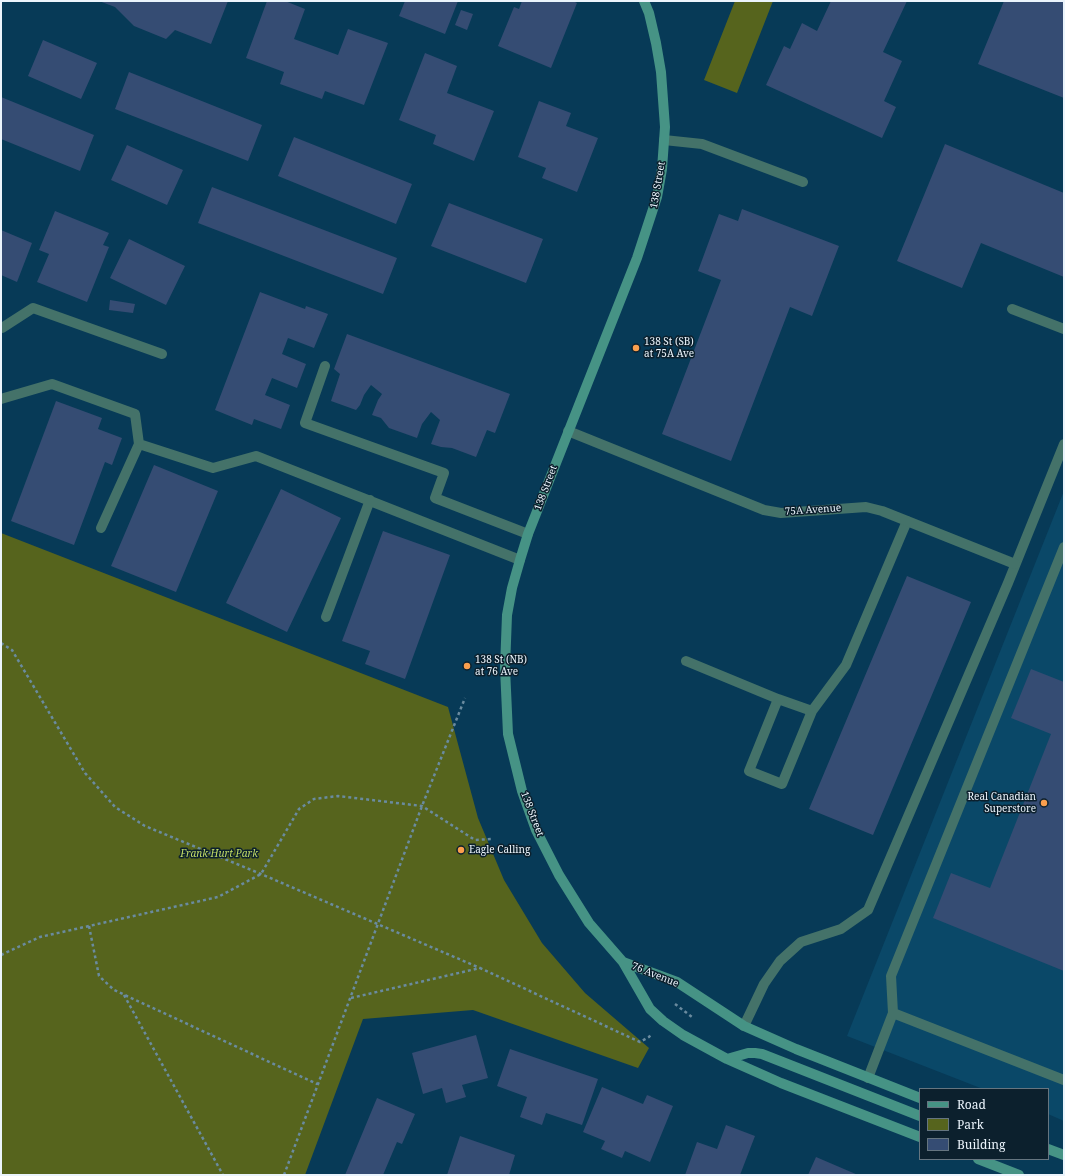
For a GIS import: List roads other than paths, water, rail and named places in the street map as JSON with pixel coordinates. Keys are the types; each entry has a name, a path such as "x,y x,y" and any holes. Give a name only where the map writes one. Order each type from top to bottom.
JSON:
{"main road":[{"name":"138 Street","path":"623,962 589,923 559,875 536,830 522,791 508,734 505,668 507,615 512,588 528,534 637,258 657,197 662,169 665,127 661,72 649,13 644,1"},
{"name":"76 Avenue","path":"623,962 677,982 744,1026 796,1049 919,1098"},
{"name":"76 Avenue","path":"623,962 650,1010 683,1035 727,1059 782,1083 919,1137"},
{"path":"727,1059 748,1053 762,1054 919,1116"},
{"path":"1049,1149 1064,1155"},
{"path":"981,1160 1019,1175"}],"street":[{"path":"664,140 702,144 803,182"},
{"path":"1,328 33,308 162,354"},
{"path":"1012,309 1064,329"},
{"path":"325,366 305,423 444,473 435,498 528,534"},
{"path":"1,399 52,384 135,414 139,444 101,528"},
{"name":"75A Avenue","path":"568,431 764,510 781,513 866,507 882,511 1015,564"},
{"path":"139,444 213,468 256,456 520,560"},
{"path":"744,1026 764,984 785,956 801,942 841,929 868,910 1015,564 1064,444"},
{"path":"326,617 370,500"},
{"path":"778,698 749,771 782,784 812,711 846,665 907,521"},
{"path":"868,1078 893,1013 891,976 1064,547"},
{"path":"686,661 812,711"},
{"path":"893,1013 1064,1080"}],"place":[{"name":"138 St (SB) at 75A Ave","path":"636,348"},
{"name":"138 St (NB) at 76 Ave","path":"467,666"},
{"name":"Real Canadian Superstore","path":"1044,803"},
{"name":"Eagle Calling","path":"461,850"}],"park label":[{"name":"Frank Hurt Park","path":"219,854"}]}
